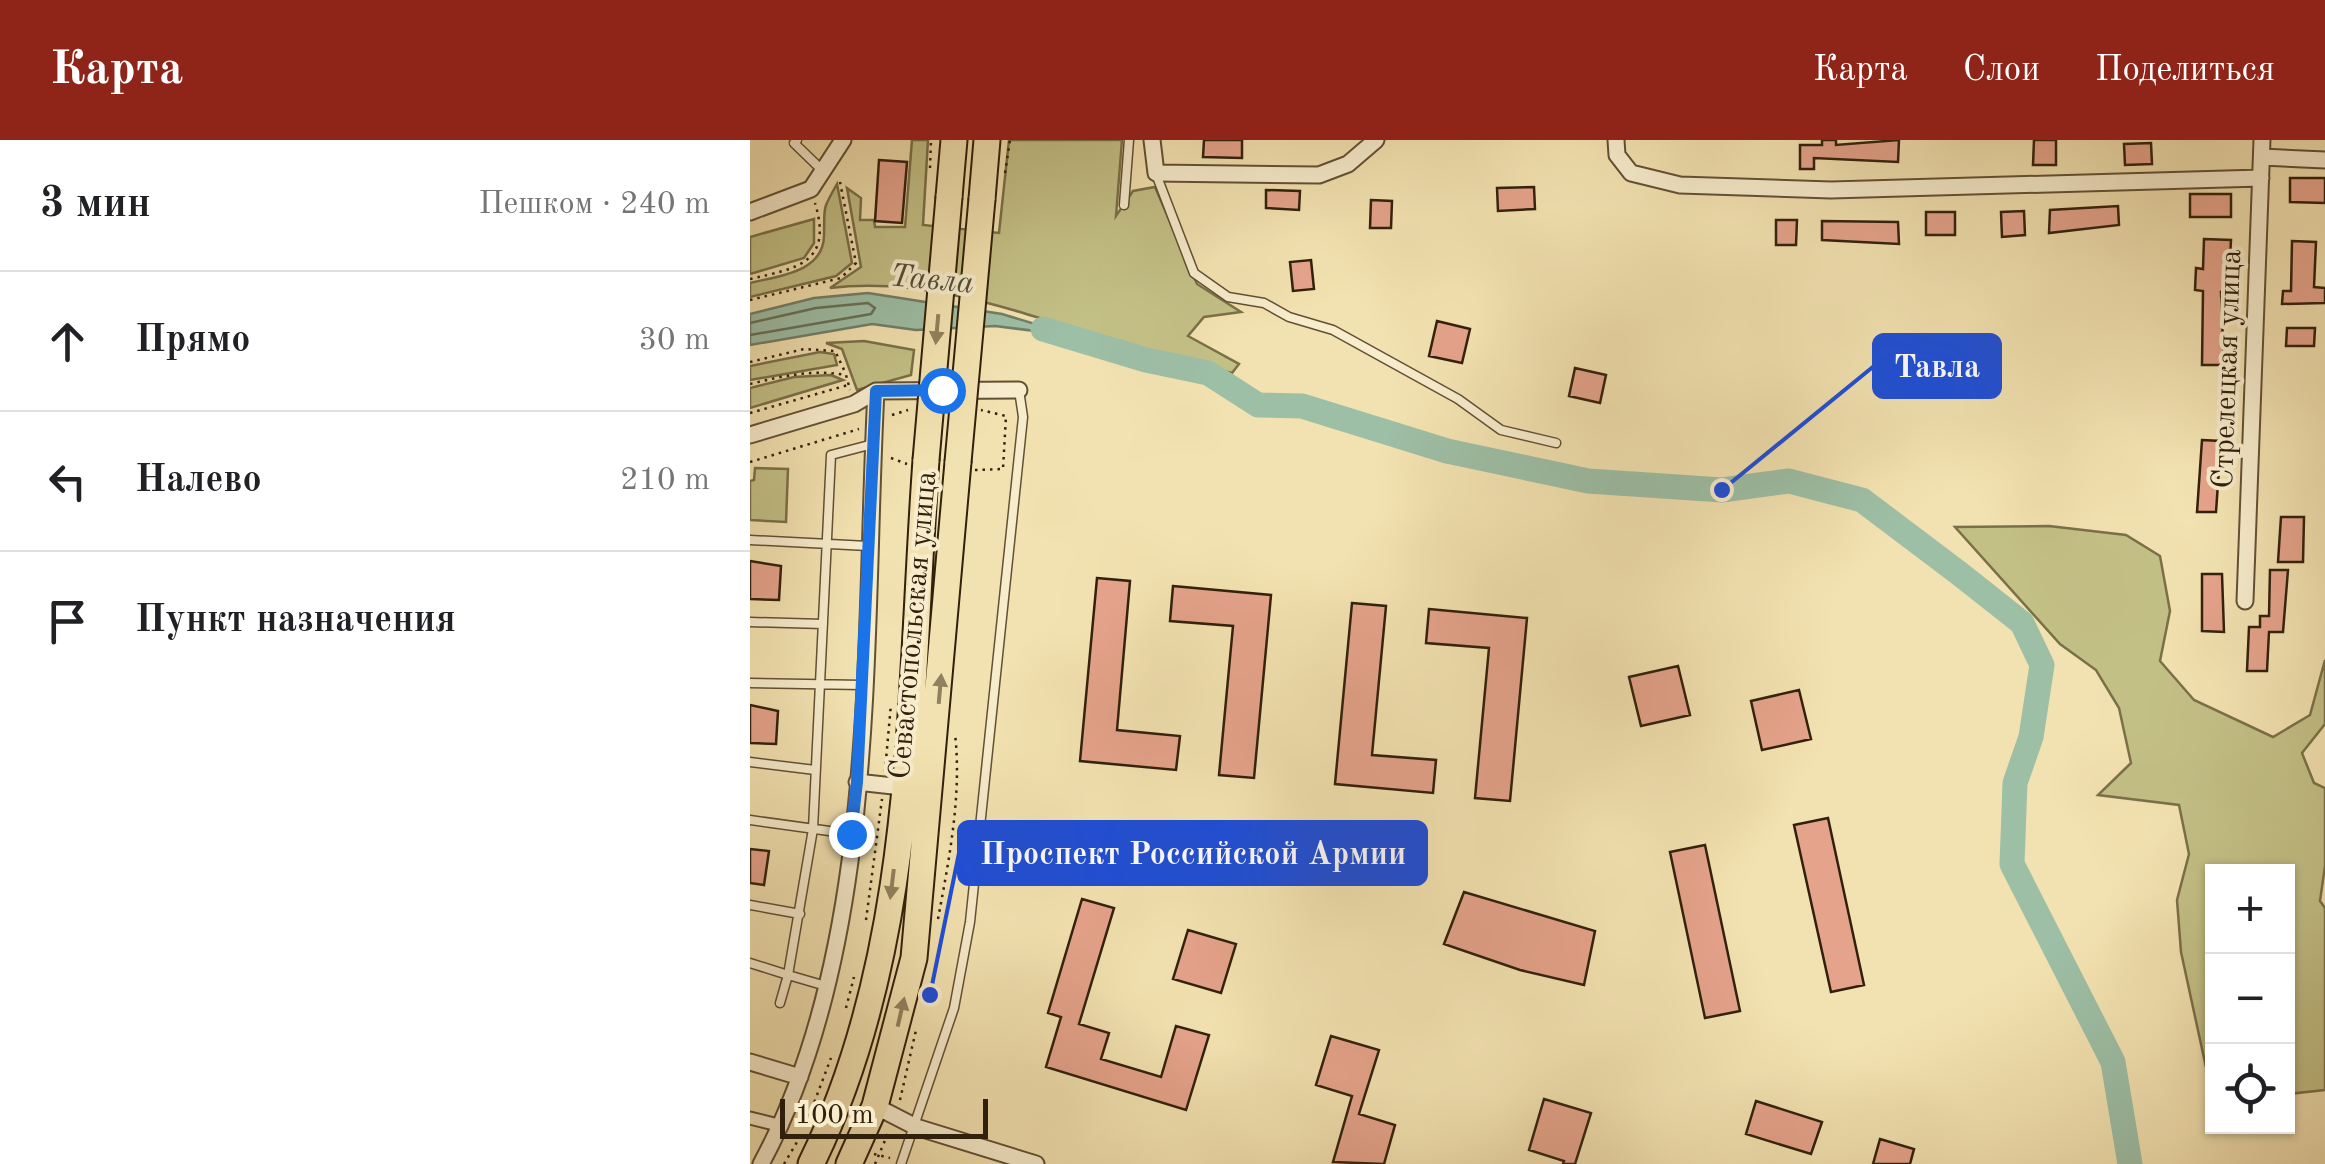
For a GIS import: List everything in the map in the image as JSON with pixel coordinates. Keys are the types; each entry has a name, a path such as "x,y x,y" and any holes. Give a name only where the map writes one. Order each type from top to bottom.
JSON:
{"main road":[{"name":"Севастопольская улица","path":"811,1164 842,1095 867,1017 893,883 902,787 919,463 954,140"},
{"name":"Севастопольская улица","path":"849,1164 875,1106 914,958 965,466 987,140"}],"street":[{"path":"750,212 811,190 826,173 843,140"},
{"path":"1152,140 1156,174 1320,175 1348,164 1376,140"},
{"path":"1616,140 1617,155 1630,173 1680,185 1830,190 2261,178"},
{"path":"2262,148 2325,160"},
{"name":"Стрелецкая улица","path":"2245,600 2262,148"},
{"path":"750,435 854,404 876,391 1019,390"},
{"path":"761,1164 782,1126 830,987 857,782 868,546 877,449 876,391"},
{"path":"857,782 902,787"},
{"path":"750,1062 800,1077"},
{"path":"875,1106 916,1127 1036,1164"},
{"path":"750,1118 782,1126"}],"lane":[{"path":"797,140 794,143 826,173"},
{"path":"1124,206 1130,140"},
{"path":"1156,174 1194,274 1228,297 1264,303 1289,317 1333,330 1384,363 1458,399 1502,430 1556,444"},
{"path":"901,1164 954,1008 970,922 1023,417 1019,390"},
{"path":"780,1003 800,914 812,829 831,455 877,449"},
{"path":"750,540 868,546"},
{"path":"750,622 823,624"},
{"path":"750,683 862,686"},
{"path":"750,762 816,770"},
{"path":"750,820 851,834"},
{"path":"750,905 800,914"},
{"path":"750,963 830,987"}],"path":[{"path":"750,300 840,278 856,264 835,158"},
{"path":"750,279 797,268 812,256 819,240 811,190"},
{"path":"750,362 821,347 835,351 849,384 860,428 750,462"},
{"path":"750,384 794,373 846,375"},
{"path":"750,413 849,384"},
{"path":"877,449 919,463"},
{"path":"965,466 1003,469"}],"shaded area":[{"path":"912,140 928,140 923,225 999,233 1009,140 1122,140 1116,216 1133,191 1155,187 1197,284 1241,312 1204,317 1188,336 1239,364 1232,373 947,294 869,286 830,288 861,267 847,188 861,198 860,220 874,220 875,227 905,227"},
{"path":"837,184 852,263 836,276 750,297 750,283 797,271 816,258 822,248 826,205"},
{"path":"814,219 814,243 804,258 750,274 750,237"},
{"path":"864,341 914,350 911,375 857,390 842,349 826,343"},
{"path":"820,352 834,354 837,365 750,380 750,366"},
{"path":"831,375 843,380 750,408 750,388 794,377"},
{"path":"755,468 788,469 786,522 750,520 750,481 754,480"},
{"path":"2049,526 2126,535 2160,556 2170,611 2160,661 2194,700 2273,737 2310,715 2325,660 2325,724 2302,753 2314,783 2325,788 2325,866 2320,901 2325,908 2325,1090 2295,1093 2295,864 2205,864 2205,1063 2181,952 2177,900 2189,854 2179,805 2098,795 2131,763 2119,708 2096,670 2060,644 1955,527"}],"water":[{"path":"868,293 1002,314 1075,336 995,326 916,330 872,324 750,345 750,314 814,298"}],"building":[{"path":"1204,140 1242,140 1242,158 1203,157"},
{"path":"1822,140 1836,140 1836,145 1899,140 1898,162 1814,158 1814,169 1800,169 1800,145 1822,145"},
{"path":"2034,140 2056,140 2056,165 2033,165"},
{"path":"2151,143 2152,164 2125,165 2124,144"},
{"path":"879,160 907,162 902,223 875,221"},
{"path":"2290,178 2325,178 2325,203 2290,202"},
{"path":"1534,187 1535,209 1498,211 1497,188"},
{"path":"1266,190 1300,191 1299,210 1266,208"},
{"path":"2190,194 2231,194 2231,217 2190,217"},
{"path":"1371,200 1392,201 1391,228 1370,228"},
{"path":"2118,206 2119,225 2049,233 2050,210"},
{"path":"2024,211 2025,235 2002,237 2001,212"},
{"path":"1926,212 1955,212 1955,235 1926,235"},
{"path":"1776,220 1797,220 1796,245 1776,245"},
{"path":"1822,221 1898,222 1899,244 1822,240"},
{"path":"2204,239 2231,240 2228,292 2221,292 2224,365 2202,365 2203,291 2195,290 2196,268 2203,269"},
{"path":"2292,241 2316,242 2314,287 2325,288 2325,303 2282,304 2283,291 2291,291"},
{"path":"1311,260 1314,289 1293,291 1290,262"},
{"path":"1437,321 1470,329 1462,363 1429,356"},
{"path":"2287,328 2315,328 2314,346 2286,346"},
{"path":"1575,368 1606,375 1600,403 1569,396"},
{"path":"2202,440 2221,441 2216,512 2197,512"},
{"path":"2281,517 2304,517 2303,562 2278,562"},
{"path":"750,561 781,566 779,600 750,599"},
{"path":"2270,570 2288,570 2283,632 2269,632 2267,671 2247,671 2249,627 2260,627 2260,616 2269,616"},
{"path":"2202,574 2222,574 2224,632 2202,631"},
{"path":"1097,578 1130,581 1117,730 1180,736 1176,770 1080,761"},
{"path":"1173,586 1271,595 1254,778 1219,775 1233,626 1170,621"},
{"path":"1352,603 1386,606 1372,755 1436,760 1433,793 1335,784"},
{"path":"1429,609 1527,618 1510,801 1475,798 1489,648 1426,643"},
{"path":"1678,666 1690,715 1641,726 1629,677"},
{"path":"1799,690 1811,739 1762,750 1751,701"},
{"path":"750,705 778,711 776,744 750,743"},
{"path":"1828,818 1864,985 1831,992 1794,825"},
{"path":"1705,845 1740,1011 1705,1018 1670,852"},
{"path":"750,849 769,851 764,885 750,883"},
{"path":"1464,892 1595,931 1584,985 1520,970 1444,944"},
{"path":"1082,899 1114,908 1079,1024 1109,1033 1101,1059 1161,1077 1176,1026 1209,1035 1186,1110 1046,1067 1061,1017 1048,1013"},
{"path":"1188,930 1236,944 1221,993 1173,979"},
{"path":"1331,1036 1379,1050 1359,1114 1395,1125 1384,1164 1333,1162 1352,1096 1316,1085"},
{"path":"1544,1099 1591,1113 1575,1164 1563,1164 1564,1161 1529,1150"},
{"path":"1756,1101 1822,1122 1811,1154 1746,1134"},
{"path":"1880,1139 1914,1149 1910,1164 1873,1164"}],"waterway":[{"name":"Тавла","path":"1043,329 1146,360 1208,373 1258,405 1302,406 1447,451 1588,481 1722,490 1789,481 1862,500 1960,574 2022,623 2042,665 2031,737 2015,783 2012,864 2113,1062 2130,1164"}],"place":[{"name":"Тавла","path":"1722,490"},
{"name":"Проспект Российской Армии","path":"930,995"}],"route":[{"path":"851,834 857,782 876,391 942,390"}]}
